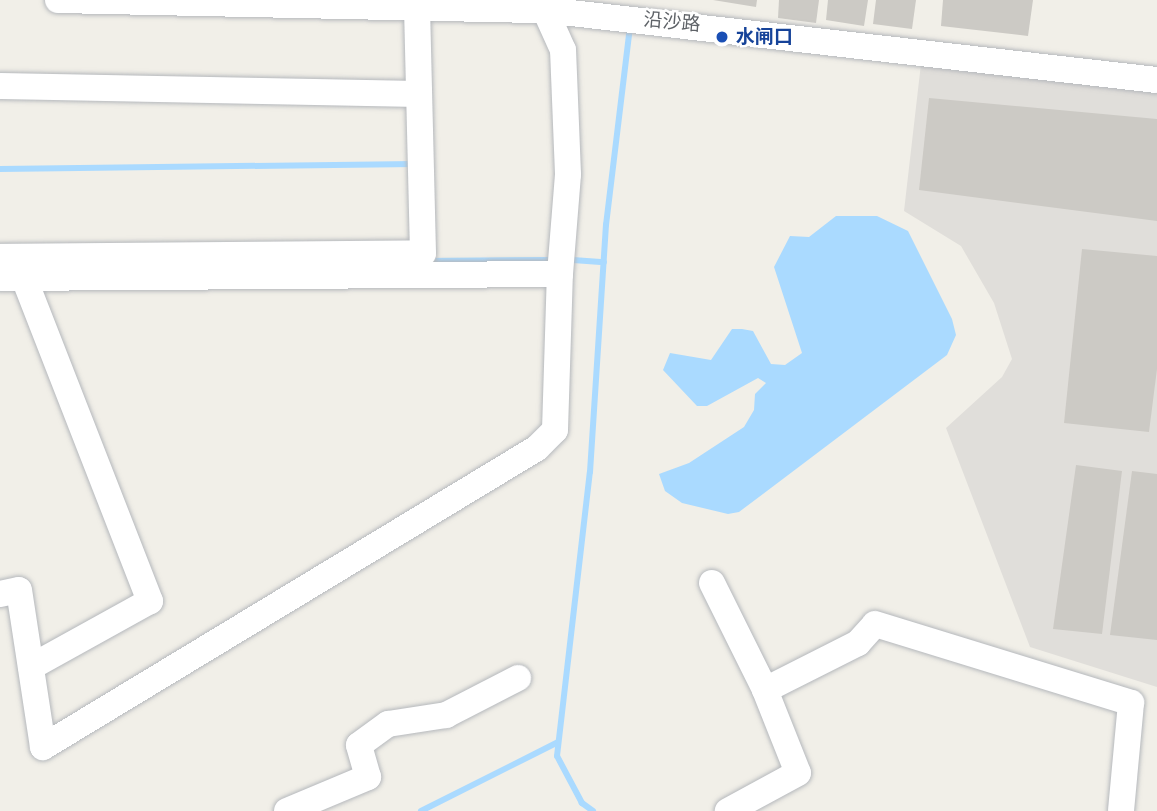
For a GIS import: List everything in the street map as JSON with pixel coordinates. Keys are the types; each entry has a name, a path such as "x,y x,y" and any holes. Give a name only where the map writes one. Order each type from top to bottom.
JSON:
{"street":[{"name":"沿沙路","path":"58,0 545,10 712,26 922,55 1157,80"},
{"path":"0,257 423,253 417,7"},
{"path":"0,594 19,590 43,747 537,449 555,430 560,274 568,174 563,50 545,10"},
{"path":"0,86 419,94"},
{"path":"31,667 150,601 12,278 560,274"},
{"path":"712,583 765,690 798,773 729,811"},
{"path":"765,690 858,643 875,624 1131,704 1121,811"},
{"path":"287,811 368,777 359,745 388,724 446,715 518,678"}],"shaded area":[{"path":"922,55 1157,80 1157,687 1030,647 946,428 1002,377 1012,359 994,303 961,246 904,211"}],"water":[{"path":"836,216 877,216 908,231 952,319 956,335 947,355 739,512 728,514 682,503 665,491 659,474 689,463 744,427 754,410 755,394 766,383 758,378 707,406 697,406 663,370 670,353 711,360 732,329 742,329 753,331 771,364 785,365 802,353 774,267 790,236 809,237"}],"building":[{"path":"713,0 757,0 756,7"},
{"path":"779,0 819,0 816,23 778,18"},
{"path":"828,0 868,0 864,26 826,20"},
{"path":"876,0 916,0 912,29 873,24"},
{"path":"943,0 1033,0 1028,36 941,26"},
{"path":"929,98 1157,119 1157,221 919,190"},
{"path":"1082,249 1157,256 1157,369 1149,432 1064,423"},
{"path":"1076,465 1122,471 1102,634 1053,629"},
{"path":"1132,471 1157,474 1157,640 1110,635"}],"waterway":[{"path":"593,811 582,803 557,756 590,472 606,225 630,26"},
{"path":"0,169 415,164"},
{"path":"425,261 552,260"},
{"path":"573,260 604,262"},
{"path":"421,811 558,742"}],"place":[{"name":"水闸口","path":"722,37"}]}
